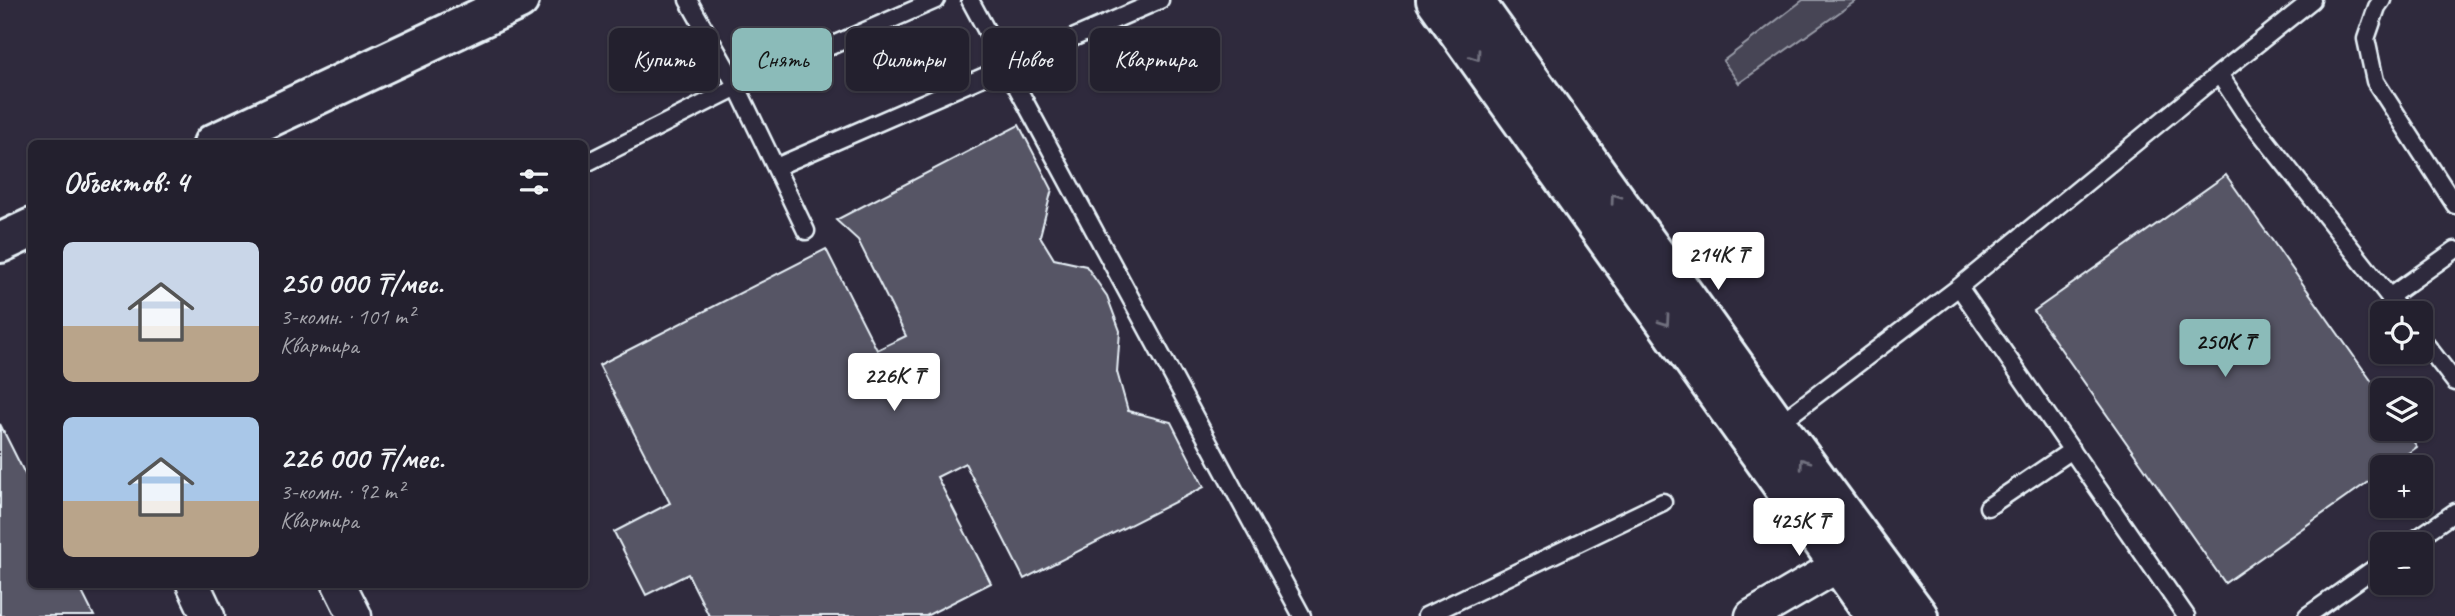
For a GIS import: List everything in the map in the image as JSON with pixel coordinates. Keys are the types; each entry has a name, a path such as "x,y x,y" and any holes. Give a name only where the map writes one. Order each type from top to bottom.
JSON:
{"main road":[{"path":"222,140 519,0"},
{"path":"1436,0 1876,616"},
{"path":"1474,0 1777,425 1917,616"}],"street":[{"path":"1752,616 1839,565"},
{"path":"195,588 208,616"},
{"path":"341,588 355,616"}],"lane":[{"path":"688,0 732,78"},
{"path":"832,45 936,0"},
{"path":"970,0 986,28"},
{"path":"1076,38 1160,0"},
{"path":"1777,425 1959,288 2312,0"},
{"path":"2382,0 2366,39 2375,81 2455,205"},
{"path":"2219,74 2244,112 2392,301"},
{"path":"776,167 983,79"},
{"path":"588,162 732,90"},
{"path":"739,91 806,231"},
{"path":"1020,91 1302,616"},
{"path":"2389,297 2455,250"},
{"path":"1959,288 2186,616"},
{"path":"2433,354 2455,382"},
{"path":"1988,507 2072,450"},
{"path":"1426,616 1663,502"},
{"path":"2426,532 2455,512"},
{"path":"2307,616 2370,572"}],"shaded area":[{"path":"1803,0 1857,0 1739,83 1723,61"}],"building":[{"path":"1019,125 1052,189 1040,236 1054,259 1086,266 1107,296 1120,331 1117,372 1128,411 1171,422 1204,487 1024,579 965,463 937,477 991,583 926,616 709,616 688,574 646,595 614,532 670,503 599,365 826,249 877,350 906,336 858,240 836,220"},
{"path":"2226,175 2370,379 2370,441 2413,441 2417,447 2405,455 2370,455 2370,480 2225,583 2034,311"},
{"path":"0,424 28,480 28,588 80,588 94,616 0,616"}]}
